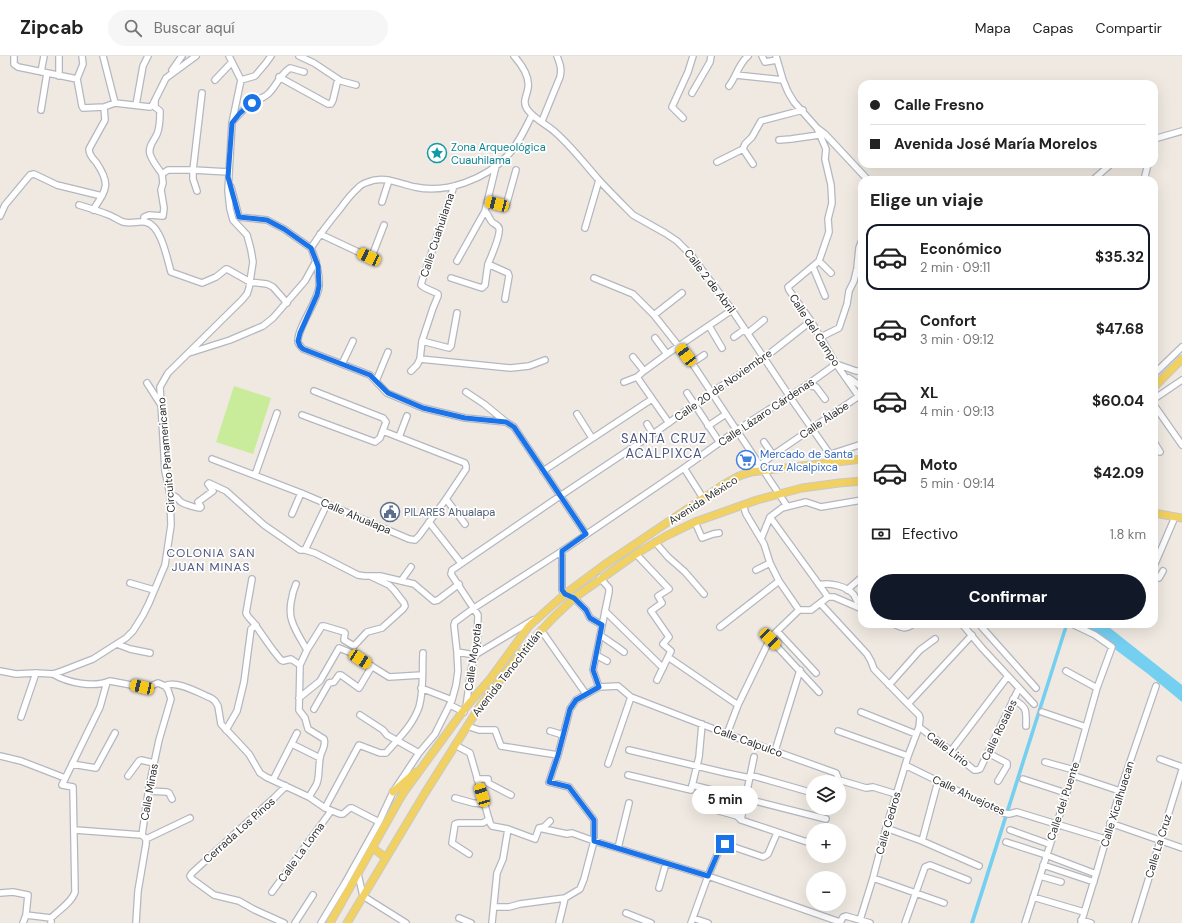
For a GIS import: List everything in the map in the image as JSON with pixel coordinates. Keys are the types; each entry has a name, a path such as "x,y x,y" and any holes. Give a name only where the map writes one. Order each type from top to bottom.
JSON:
{"main road":[{"path":"1158,383 1181,358"},
{"path":"1158,380 1163,378"},
{"name":"Avenida México","path":"428,761 529,626 565,594 642,538 702,498 739,476 762,467 836,463 858,460"},
{"name":"Avenida Tenochtitlán","path":"347,923 480,706 523,650 574,598 600,578 636,554 680,528 743,504 779,494 802,488 858,481"},
{"path":"1158,514 1179,517"},
{"path":"674,518 680,528"},
{"path":"660,527 666,536"},
{"path":"545,612 553,618"},
{"path":"393,792 428,761"},
{"path":"330,923 398,802 428,761"},
{"path":"372,848 386,858"}],"street":[{"path":"14,56 14,64 18,67 77,79"},
{"path":"42,110 44,56"},
{"path":"59,76 60,56"},
{"path":"82,56 83,64 77,79 83,108 104,107 115,104 152,106 166,78 182,56"},
{"path":"103,56 115,104"},
{"path":"136,105 143,66 148,56"},
{"path":"166,78 196,56"},
{"path":"188,354 247,294 253,262 247,235 233,220 230,209 228,174 232,123 242,80 228,56"},
{"path":"242,80 255,76 271,56"},
{"path":"299,56 314,63 341,81 356,85"},
{"path":"311,248 320,234 358,187 368,182 376,179 389,180 416,188 439,189 454,186 485,174 508,156 519,140 532,115 524,101 528,90 527,74 514,56"},
{"path":"542,121 562,72 557,56"},
{"path":"684,118 672,107 688,72 693,56"},
{"path":"692,93 710,62 711,56"},
{"path":"729,86 744,60 748,56"},
{"path":"762,56 764,62 776,58 783,80 794,102 803,110 817,128 853,162 865,176"},
{"path":"215,80 232,62"},
{"path":"232,123 240,113 252,103 270,93 279,77 290,68 304,72"},
{"path":"736,75 783,80"},
{"path":"279,77 328,104 331,104 333,100 338,79"},
{"path":"197,191 193,179 193,170 202,93"},
{"path":"144,222 144,216 163,216 164,208 161,190 163,183 162,174 151,156 150,151 151,144 157,133 159,122 160,111 155,107 155,100"},
{"path":"93,210 105,190 105,176 89,154 89,149 104,120 104,107"},
{"path":"717,162 743,149 745,144 752,137 760,121 803,110"},
{"name":"Calle 2 de Abril","path":"532,115 555,132 633,215 665,233 684,247 732,310 836,463"},
{"name":"Calle del Campo","path":"817,128 826,149 825,159 831,185 832,203 828,219 829,232 819,261 788,287 821,337 836,364 858,395"},
{"path":"1158,138 1182,131"},
{"path":"779,140 819,135"},
{"path":"743,149 754,164"},
{"path":"826,149 840,150"},
{"path":"457,261 485,211 496,166"},
{"path":"1097,176 1106,168"},
{"path":"162,174 168,170 193,170 228,174"},
{"path":"488,202 506,206 516,170"},
{"path":"0,216 5,205 30,175 34,174 57,185 102,196"},
{"path":"228,174 239,217 267,220 284,229 311,248 318,266 319,286 317,295 300,333 298,341 303,349 370,375 388,393 423,408 465,418 506,422"},
{"path":"382,202 389,180"},
{"path":"585,228 599,180"},
{"name":"Calle Cuahuilama","path":"422,341 438,294 421,285 454,186"},
{"path":"79,205 110,215 121,221 131,223 144,222 152,224 158,233 167,254 171,272 202,284 216,277 227,269 250,282 266,284 272,287 287,302"},
{"path":"451,278 482,288 485,284 488,264 497,243 499,229 498,226 493,224 489,215 485,211"},
{"path":"320,234 369,257 372,256 384,225"},
{"name":"Circuito Panamericano","path":"53,674 62,672 93,659 117,644 133,631 143,615 164,566 168,551 171,526 170,495 166,471 160,388 168,373 188,354 230,340 263,326 273,318 305,281 316,261"},
{"path":"819,261 831,273"},
{"path":"488,264 508,273 509,276 505,299"},
{"path":"813,267 824,296"},
{"path":"821,337 839,328 847,304 849,291 858,268"},
{"path":"594,278 633,294 654,315 692,363 787,506"},
{"path":"654,315 682,293"},
{"path":"624,382 638,377 667,354 732,310"},
{"path":"411,371 417,365 420,358 422,341 449,348 451,346 457,313"},
{"path":"734,337 764,320"},
{"name":"Calle 20 de Noviembre","path":"461,563 764,358 811,321"},
{"path":"709,326 722,348"},
{"path":"655,338 667,354"},
{"path":"342,364 353,341"},
{"path":"1158,370 1182,347"},
{"path":"376,382 388,352"},
{"path":"692,363 704,355"},
{"path":"633,357 644,371"},
{"path":"420,358 511,368 529,366 545,360"},
{"path":"836,364 858,371"},
{"name":"Calle Lázaro Cárdenas","path":"320,923 379,822 393,792 419,753 434,734 451,702 458,671 454,624 474,608 562,551 737,430 790,397 836,364"},
{"path":"844,374 858,384"},
{"path":"638,377 669,423"},
{"path":"1158,396 1182,380"},
{"path":"147,383 161,406"},
{"path":"807,385 816,388 825,399"},
{"path":"302,415 375,442 378,440 383,431 386,420 383,418 314,391"},
{"path":"466,392 514,427 586,534"},
{"path":"687,393 720,443"},
{"path":"543,471 652,399"},
{"name":"Calle Álabe","path":"762,467 773,455 858,399"},
{"path":"1158,411 1182,445"},
{"path":"255,475 277,413"},
{"path":"577,414 592,438"},
{"path":"708,426 726,414"},
{"path":"383,431 399,437 408,416"},
{"path":"647,424 653,434"},
{"name":"Calle Ahualapa","path":"212,459 302,492 409,539 415,540 446,499 466,469 466,466 465,463 399,437"},
{"path":"764,442 773,455"},
{"path":"831,454 858,445"},
{"path":"684,468 702,498"},
{"path":"170,495 177,497 182,502 195,508 200,508 201,507 198,502 213,492 208,484 209,483 226,491 264,526 300,550 314,553 358,574 372,577 389,585 405,606 382,628 367,632 349,652"},
{"path":"292,514 302,492"},
{"path":"446,499 465,524"},
{"path":"762,539 770,517 782,508 806,502 821,506 858,501"},
{"path":"305,550 327,504"},
{"path":"743,504 746,514 762,539 770,563 779,581 799,610"},
{"path":"770,517 828,597"},
{"path":"1158,558 1179,517"},
{"path":"429,522 461,563 451,572 474,608"},
{"path":"695,522 702,538 719,533"},
{"path":"655,542 668,557 685,572 704,594"},
{"path":"562,551 562,589 565,594 574,598 587,611 590,618 602,625"},
{"path":"636,554 669,589 658,596 662,603 651,611 669,637 664,644 671,651 657,680"},
{"path":"756,570 770,563"},
{"path":"401,581 411,568"},
{"path":"1158,578 1163,571"},
{"path":"372,577 380,576 414,584 434,601 459,584"},
{"path":"252,578 246,613 247,616 256,625 270,647 281,660 291,659 300,665"},
{"path":"494,906 509,908 520,904 565,898 580,890 584,879 594,841 594,820 569,787 549,782 570,709 576,700 599,687 593,670 609,588 600,578"},
{"path":"847,590 858,580"},
{"path":"720,627 779,581"},
{"path":"130,583 154,590"},
{"path":"819,584 825,583 847,590 854,595 857,601"},
{"path":"296,584 292,591 291,620 307,650"},
{"path":"727,734 738,705 770,639 777,631 799,610 811,610 828,597 834,597 858,608"},
{"path":"820,603 867,654 874,669 919,715 919,727"},
{"name":"Calle Moyotla","path":"465,710 471,670 475,655 478,615 474,608"},
{"path":"457,652 475,655 545,612"},
{"path":"605,612 663,668"},
{"path":"226,730 238,711 244,682 251,629 256,625"},
{"path":"309,797 319,775 320,758 325,741 308,729 305,718 299,710 300,665 307,650 322,626 344,632 344,640 354,646"},
{"path":"966,628 1034,704"},
{"path":"983,628 1036,688"},
{"name":"Calle del Puente","path":"1025,923 1073,772 1100,678 1112,647 1080,628"},
{"path":"541,630 586,694"},
{"path":"777,631 816,673"},
{"path":"600,635 624,652"},
{"path":"908,704 972,635"},
{"path":"770,639 819,692"},
{"path":"889,685 920,650 936,639"},
{"path":"117,644 130,649 150,653"},
{"path":"300,698 320,680 339,648 349,652 390,677 422,675"},
{"path":"328,809 359,745 383,754 386,753 413,720 419,707 423,653"},
{"path":"596,655 607,661"},
{"path":"668,657 738,705"},
{"path":"314,709 329,683 334,682 339,675 359,688 372,666"},
{"path":"775,751 800,670"},
{"path":"1066,671 1097,688"},
{"path":"0,672 16,674 36,672 53,674"},
{"path":"21,716 36,672"},
{"name":"Calle La Loma","path":"53,674 60,678 91,685 110,681 148,688 158,683 165,686 168,684 176,684 211,698 218,706 221,724 249,754 260,773 309,797 328,809 343,814 352,808 379,822"},
{"path":"951,751 1008,676"},
{"path":"26,915 51,920 74,896 75,830 73,787 62,785 100,707 107,682"},
{"name":"Calle Minas","path":"136,923 138,891 146,844 144,837 149,791 159,740 171,699 165,686"},
{"name":"Calle Calpulco","path":"599,687 618,686 631,698 836,773 839,780 866,788 873,787 896,794"},
{"name":"Calle Xicalhuacan","path":"1081,922 1120,791 1156,686"},
{"path":"421,688 465,710"},
{"name":"Calle Rosales","path":"977,770 980,769 1019,688"},
{"path":"608,764 631,698"},
{"path":"1013,699 1025,708 1026,726"},
{"path":"861,712 916,734"},
{"path":"1042,712 1086,727"},
{"path":"360,715 383,730 387,735 419,753"},
{"path":"628,775 691,790 699,757 702,724"},
{"path":"467,726 479,730 496,730 501,746 558,755"},
{"name":"Calle Lirio","path":"919,727 974,770 977,770"},
{"name":"Calle Cedros","path":"860,920 896,794 919,727"},
{"path":"550,731 563,735"},
{"path":"838,731 908,756"},
{"path":"72,764 96,768 115,733"},
{"path":"272,780 297,733"},
{"path":"292,744 320,758"},
{"path":"455,745 470,753 492,826 535,839 540,828 544,827 550,821"},
{"path":"629,750 736,776 750,776 806,791"},
{"path":"988,753 1007,764 998,781"},
{"path":"0,756 21,761 65,778"},
{"path":"741,820 754,757"},
{"path":"1160,759 1182,767"},
{"path":"128,776 141,760 154,763"},
{"path":"1045,762 1120,791"},
{"name":"Calle Ahuejotes","path":"905,765 1006,814 1017,812 1105,839"},
{"name":"Calle La Cruz","path":"1135,923 1160,841 1179,790 1182,770"},
{"path":"477,779 488,779 488,783 511,795"},
{"path":"1023,779 1066,793"},
{"path":"922,841 938,781"},
{"path":"692,785 826,819"},
{"name":"Cerrada Los Pinos","path":"284,923 239,901 214,895 190,876 192,872 286,786"},
{"path":"149,791 168,792 172,799"},
{"path":"455,798 473,803 485,804"},
{"path":"618,848 629,803"},
{"path":"704,807 737,816 741,820 806,842"},
{"name":"Calle La Loma","path":"272,892 328,809"},
{"path":"75,830 144,837 190,818"},
{"path":"469,854 452,843 455,824 483,823 489,819"},
{"path":"1110,823 1182,848"},
{"path":"540,828 567,834 572,833 708,876 840,922 843,917 846,916 870,923"},
{"path":"886,828 922,841 980,866"},
{"path":"492,923 497,873 502,859 508,830"},
{"path":"1010,830 1049,844"},
{"path":"708,923 692,921 708,876 721,846 725,844 762,857 766,856 776,832"},
{"path":"1006,842 1096,874"},
{"path":"658,888 666,863"},
{"path":"905,923 927,865 968,880"},
{"path":"1043,865 1094,882"},
{"path":"358,874 363,896 406,923"},
{"path":"1040,876 1061,882"},
{"path":"873,878 944,903"},
{"path":"0,893 13,892 28,895 24,923"},
{"path":"294,923 313,895"},
{"path":"1033,897 1084,912"},
{"path":"559,923 565,898"},
{"path":"626,913 651,923"},
{"path":"459,918 471,923"},
{"path":"1081,922 1091,923"}],"green space":[{"path":"234,386 271,398 253,454 216,442"}],"water":[{"path":"1064,628 1067,628 974,923 970,923"},
{"path":"1110,628 1182,685 1182,702 1148,674 1088,629"}],"place":[{"name":"Zona Arqueológica Cuauhilama","path":"437,153"},
{"name":"Mercado de Santa Cruz Alcalpixca","path":"746,460"},
{"name":"PILARES Ahualapa","path":"390,512"}],"district":[{"name":"SANTA CRUZ ACALPIXCA","path":"664,446"},
{"name":"COLONIA SAN JUAN MINAS","path":"211,560"}],"route":[{"path":"252,103 240,113 232,123 228,177 239,217 267,220 284,229 311,248 318,266 319,286 317,295 300,333 298,341 300,346 303,349 370,375 388,393 423,408 465,418 506,422 514,427 586,534 562,551 562,590 565,594 574,598 587,611 590,618 602,625 593,670 599,687 576,700 570,709 549,782 569,787 594,820 594,841 708,876 721,846 725,844"}]}
